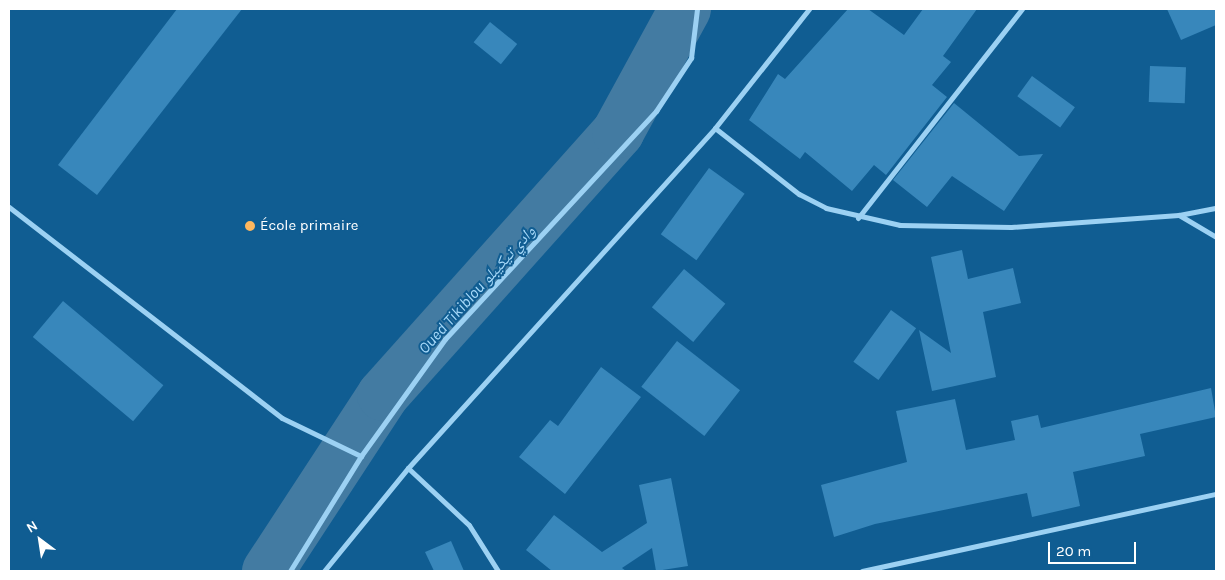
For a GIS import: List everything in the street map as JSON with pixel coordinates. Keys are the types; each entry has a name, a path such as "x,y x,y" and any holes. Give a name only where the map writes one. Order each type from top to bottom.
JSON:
{"street":[{"path":"290,571 361,456 445,339 656,111 691,58 697,9"},
{"path":"324,571 408,468 715,128 810,9"},
{"path":"858,218 1022,9"},
{"path":"715,128 799,194 858,218 900,225 1011,227 1179,215 1216,208"},
{"path":"9,207 282,418 361,456"},
{"path":"1179,215 1216,237"},
{"path":"408,468 469,525 498,571"},
{"path":"862,571 1216,494"}],"building":[{"path":"177,9 242,9 97,195 58,165"},
{"path":"848,9 868,9 904,35 923,9 977,9 943,56 951,62 932,85 947,97 886,175 874,165 852,191 805,152 800,159 749,120 778,74 785,79"},
{"path":"1167,9 1216,9 1216,25 1181,40"},
{"path":"490,22 517,44 501,64 474,42"},
{"path":"1150,66 1186,67 1185,103 1149,102"},
{"path":"1032,76 1075,107 1060,127 1017,96"},
{"path":"954,103 1019,156 1043,154 1004,211 952,176 927,207 893,180"},
{"path":"709,168 745,194 696,260 661,234"},
{"path":"962,250 968,279 1013,268 1021,303 983,312 996,377 932,391 919,330 951,353 931,257"},
{"path":"684,269 725,304 693,342 652,307"},
{"path":"63,301 163,385 133,421 33,337"},
{"path":"891,310 916,328 878,380 853,362"},
{"path":"677,341 740,390 704,436 641,387"},
{"path":"601,367 641,397 565,494 519,457 550,420 558,426"},
{"path":"1211,388 1216,417 1140,434 1145,456 1073,472 1080,506 1032,517 1027,493 875,524 834,537 821,485 907,462 896,411 955,399 966,450 1015,440 1011,421 1038,415 1041,428"},
{"path":"671,478 688,566 656,571 652,548 622,568 626,571 552,571 526,550 554,515 602,552 647,523 639,485"},
{"path":"451,541 464,571 434,571 425,552"}],"waterway":[{"name":"Oued Tikiblou وادي تيكيبلو","path":"268,571 383,395 618,132 685,9"}],"place":[{"name":"École primaire","path":"250,226"}]}
